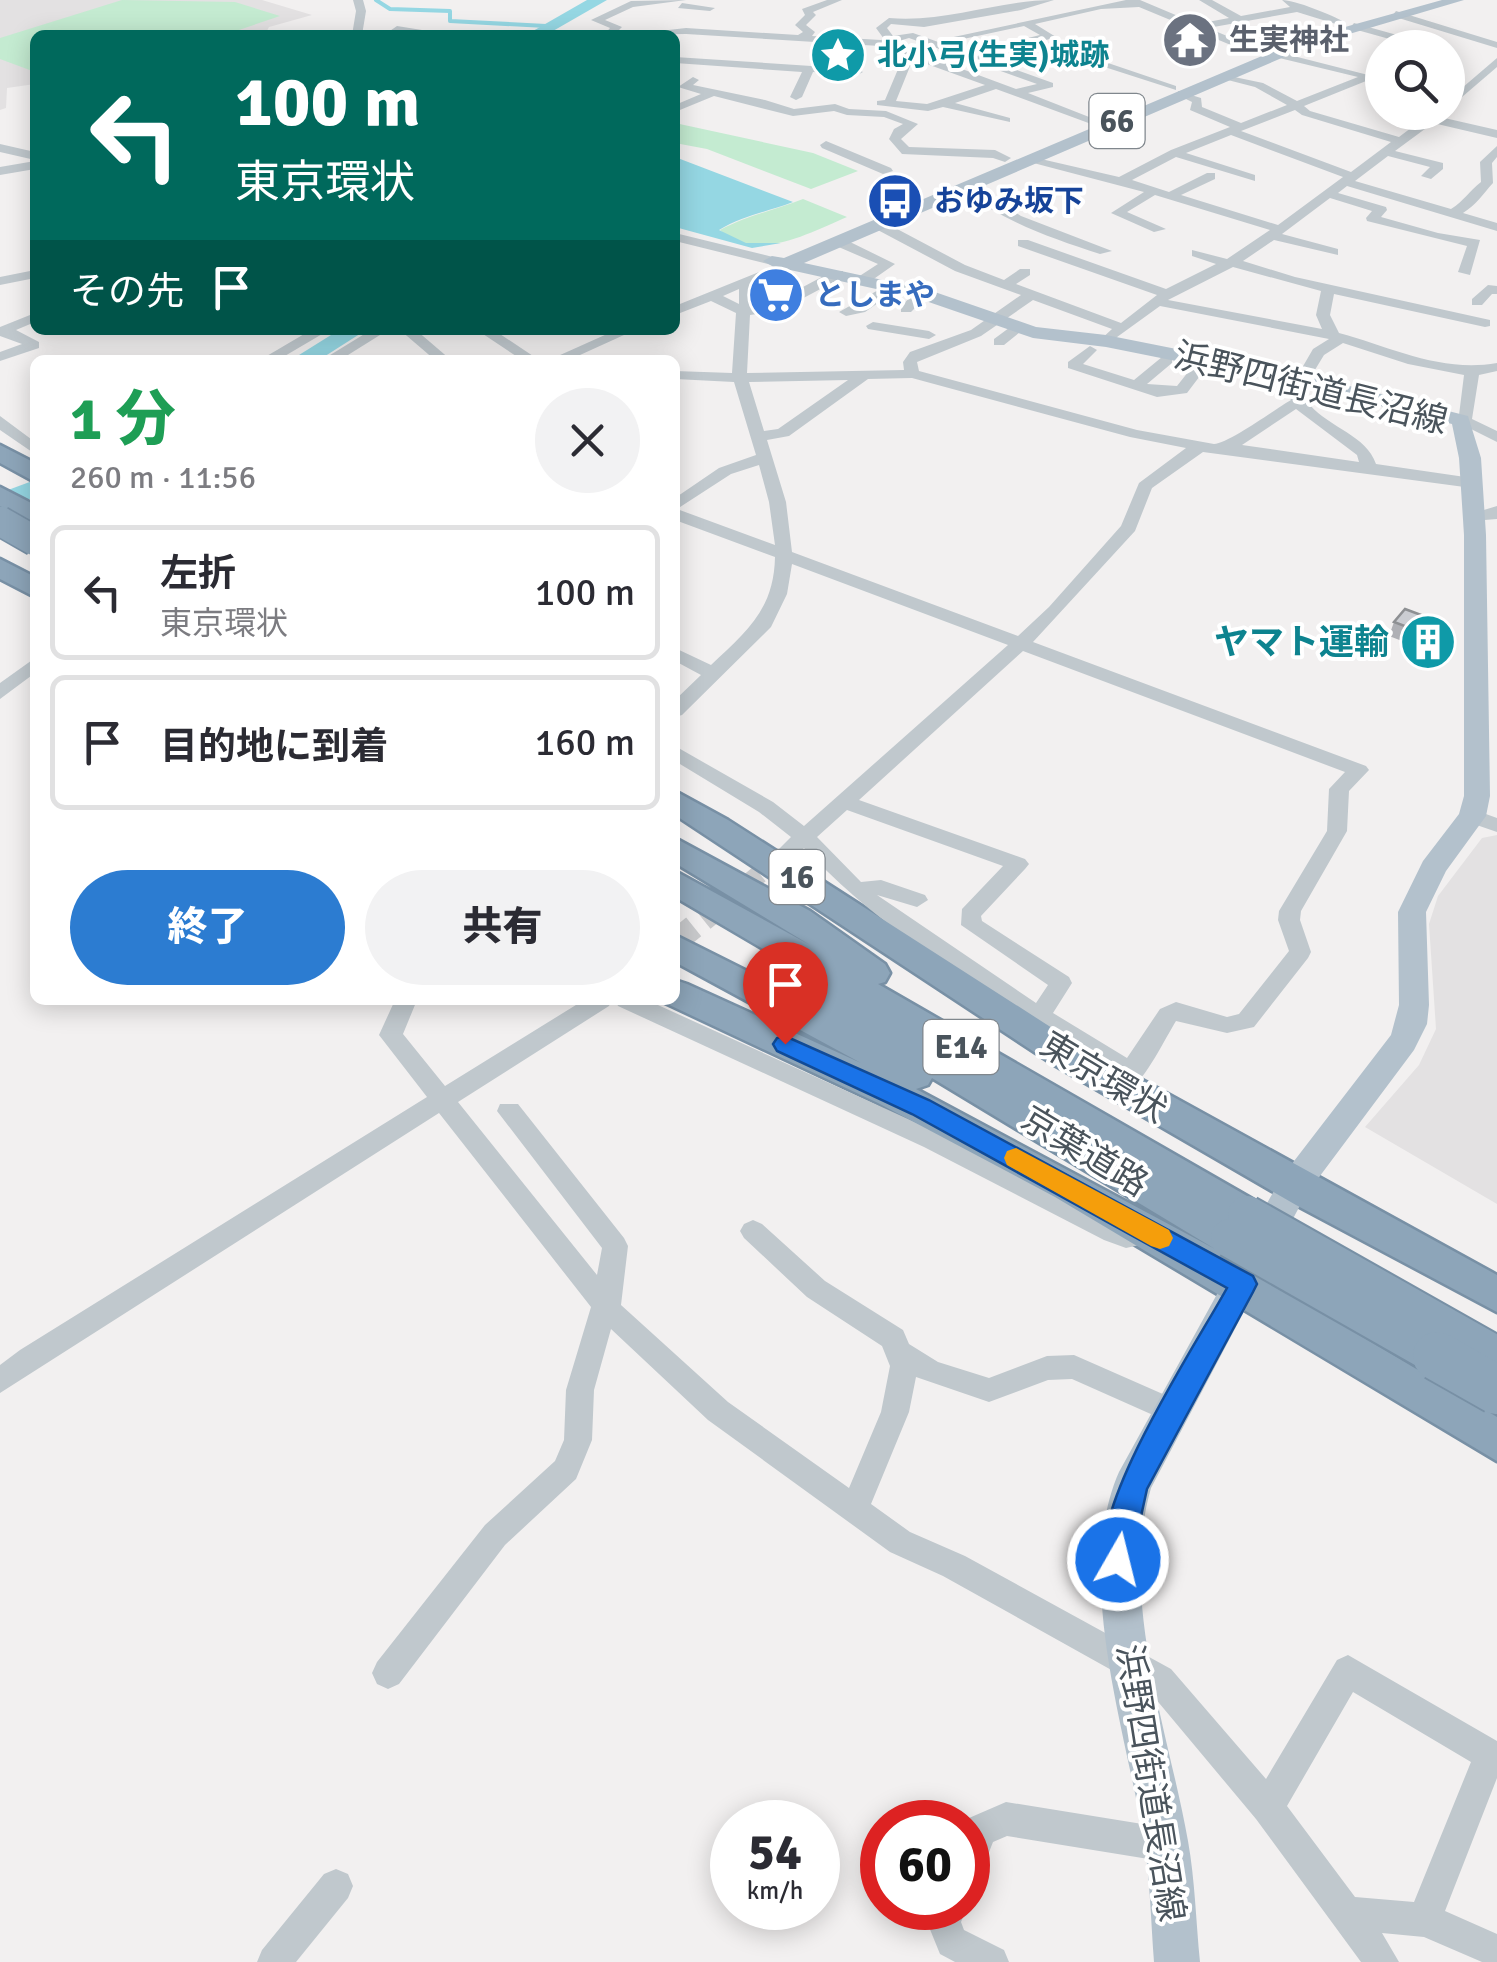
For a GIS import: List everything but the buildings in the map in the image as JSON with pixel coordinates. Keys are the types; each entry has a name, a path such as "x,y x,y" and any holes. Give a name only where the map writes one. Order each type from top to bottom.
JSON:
{"highway":[{"path":"0,452 20,476 30,503"},
{"path":"0,521 30,539"},
{"path":"0,548 30,567"},
{"path":"0,567 30,586"},
{"name":"東京環状","path":"680,804 784,868 915,960 1125,1080 1293,1187 1497,1295"},
{"path":"680,852 798,920 884,981 1166,1152 1199,1186"},
{"name":"京葉道路","path":"680,885 1199,1186 1238,1226 1497,1390"},
{"name":"京葉道路","path":"680,911 1136,1182 1238,1226 1497,1356"},
{"path":"680,950 817,1026 1085,1163 1136,1182"},
{"path":"680,995 921,1107 1243,1284 1497,1442"},
{"path":"680,1004 723,1016"}],"main road":[{"name":"66","path":"779,263 1005,158 1269,52 1385,9 1423,0"},
{"name":"66","path":"1385,9 1457,0"},
{"name":"66","path":"1177,90 1224,76 1269,52"},
{"name":"66","path":"779,263 968,188 1099,123"},
{"name":"浜野四街道長沼線","path":"779,263 922,294 1018,328 1105,339 1302,380 1462,420 1472,483 1485,513 1478,775 1485,821 1433,868 1412,912 1412,1024 1395,1056 1293,1187 1171,1410 1134,1485 1122,1522 1120,1600 1167,1845 1177,1962"}],"street":[{"path":"358,0 361,11 358,30"},
{"path":"764,50 810,32 800,25 812,15 806,11 836,0"},
{"path":"1002,0 1047,18"},
{"path":"851,86 881,42 882,28 889,21 924,24 1048,0"},
{"path":"1086,0 1101,6"},
{"path":"1204,0 1239,18"},
{"path":"1288,0 1298,9 1367,30"},
{"path":"680,2 678,16 688,22 680,41"},
{"path":"612,30 617,27 596,20 631,4 680,2 710,8"},
{"path":"954,38 1101,6 1142,3 1269,52 1365,76"},
{"path":"1196,27 1298,9"},
{"path":"1385,9 1446,30"},
{"path":"984,50 1051,37 1026,23"},
{"path":"680,32 881,42 909,35 1049,86 1014,94"},
{"path":"1465,36 1497,45"},
{"path":"680,60 759,72 785,67 847,40"},
{"path":"1031,40 1177,90 1197,100 1194,108 1350,179 1497,227"},
{"path":"881,42 1099,123"},
{"path":"889,104 909,54"},
{"path":"1465,92 1497,61"},
{"path":"712,62 697,81 684,86 793,113 836,104 847,112 886,114 912,124 898,132 895,139 906,151 995,154 1005,158"},
{"path":"785,67 858,72"},
{"path":"796,97 809,69"},
{"path":"949,70 937,100 1006,120"},
{"path":"1224,76 1248,79 1339,124 1401,141"},
{"path":"680,79 836,104 928,108 994,86"},
{"path":"1121,181 1235,129 1365,83"},
{"path":"1473,87 1487,90"},
{"path":"680,107 710,94"},
{"path":"1465,125 1497,134"},
{"path":"1205,360 1176,393 1136,386 1073,365 1162,297 1230,263 1416,130"},
{"path":"826,145 887,171"},
{"path":"1451,215 1472,202 1472,196 1487,183 1486,162 1497,150"},
{"path":"4,152 30,155"},
{"path":"1386,152 1439,166 1428,176"},
{"path":"1176,153 1251,178"},
{"path":"1028,160 1121,181 1334,246"},
{"path":"1371,163 1404,172"},
{"path":"0,172 30,167"},
{"path":"1170,196 1211,176"},
{"path":"968,188 1026,224 1105,251"},
{"path":"1154,191 1117,214 1158,229"},
{"path":"1329,194 1381,210 1372,218 1436,237 1475,243 1465,272"},
{"path":"879,226 960,268 1029,296 1105,339"},
{"path":"680,238 779,263"},
{"path":"840,242 888,264 863,280"},
{"path":"1023,244 1202,316 1223,315 1337,337 1390,354 1472,370 1497,367"},
{"path":"1072,263 1078,244"},
{"path":"1197,253 1292,280 1485,323"},
{"path":"960,268 983,256"},
{"path":"680,309 779,263"},
{"path":"680,299 779,263"},
{"path":"1004,286 1025,272"},
{"path":"774,308 838,274"},
{"path":"3,278 30,275"},
{"path":"680,706 764,623 774,607 783,553 776,487 740,378 743,312 748,298 745,282"},
{"path":"1329,286 1323,316 1337,337"},
{"path":"890,316 854,310 894,287"},
{"path":"1477,302 1488,289 1497,290"},
{"path":"906,308 922,294"},
{"path":"712,296 743,312 774,308 798,313"},
{"path":"868,329 917,350 976,333 992,318 1029,296"},
{"path":"2,331 30,319"},
{"path":"998,342 1018,328"},
{"path":"0,357 34,345 2,331"},
{"path":"276,355 313,335"},
{"path":"338,355 372,335"},
{"path":"413,335 438,355"},
{"path":"492,335 525,355"},
{"path":"545,355 594,335"},
{"path":"568,355 616,335"},
{"path":"1302,380 1318,352 1337,337"},
{"path":"912,374 910,362 917,350"},
{"path":"1136,386 1167,360"},
{"path":"1462,420 1466,416 1472,370"},
{"path":"680,374 740,378 912,374 1042,411 1200,446 1472,483"},
{"path":"758,437 783,432 867,374"},
{"path":"1277,375 1298,402 1364,453 1369,468"},
{"path":"1229,448 1254,426 1298,402"},
{"path":"1462,420 1497,427"},
{"path":"1462,420 1497,437"},
{"path":"0,421 13,436 20,476"},
{"path":"785,853 931,727 1054,611 1128,527 1145,486 1200,446"},
{"path":"680,502 725,470 765,457"},
{"path":"680,516 1359,770 1338,790 1337,831 1290,911 1289,920 1300,952 1288,971 1246,1021 1236,1025 1176,1010 1168,1015 1125,1080 856,890 805,837 766,807 680,755"},
{"path":"0,538 30,526"},
{"path":"680,657 712,673"},
{"path":"0,693 30,668"},
{"path":"845,802 1018,864 970,914 970,920 1061,983 1040,1017"},
{"path":"856,890 881,887 916,900"},
{"path":"404,1005 390,1035 606,1306 718,1411 900,1542 954,1566 1160,1680 1268,1807 1382,1962"},
{"path":"0,1381 30,1358 593,1005"},
{"path":"637,1005 898,1122 1112,1232 1126,1237 1153,1234"},
{"path":"388,1673 496,1535 566,1470 578,1440 580,1390 606,1306 615,1246 509,1111"},
{"path":"753,1231 816,1289 893,1338 899,1352 904,1366 896,1412 855,1509"},
{"path":"899,1352 930,1371 989,1390 1047,1368 1074,1367 1171,1410"},
{"path":"1268,1807 1348,1671 1490,1755 1424,1920"},
{"path":"990,1826 1006,1819 1167,1845"},
{"path":"280,1960 336,1886"},
{"path":"1344,1913 1424,1920 1497,1951"},
{"path":"947,1930 952,1942 992,1962"}],"shaded area":[{"path":"0,0 262,0 312,15 268,30 30,30 30,85 7,88 6,108 0,110"},
{"path":"1497,835 1497,1204 1365,1127 1419,1065 1436,1029 1429,924 1438,896 1482,838"}],"green space":[{"path":"122,0 235,2 280,16 239,30 30,30 30,70 0,59 0,38"},
{"path":"680,124 813,153 858,171 811,189 707,149 680,144"},
{"path":"803,199 847,217 800,237 766,245 735,240 720,230 741,221"}],"water":[{"path":"680,159 793,202 719,230 746,243 781,243 752,248 680,228"}],"waterway":[{"path":"376,0 390,9 450,11 450,21 546,26"},
{"path":"543,30 599,0"},
{"path":"311,355 346,335"},
{"path":"0,502 30,490"}],"tunnel":[{"path":"745,886 785,853"},
{"path":"680,938 748,883"}],"slow traffic":[{"path":"1016,1158 1160,1238"}],"place":[{"name":"生実神社","path":"1190,40"},
{"name":"北小弓(生実)城跡","path":"838,55"},
{"name":"おゆみ坂下","path":"895,201"},
{"name":"としまや","path":"776,295"},
{"name":"ヤマト運輸","path":"1428,642"}],"route":[{"path":"785,1044 921,1107 1243,1284 1171,1410 1134,1485 1122,1522 1118,1560"}]}
